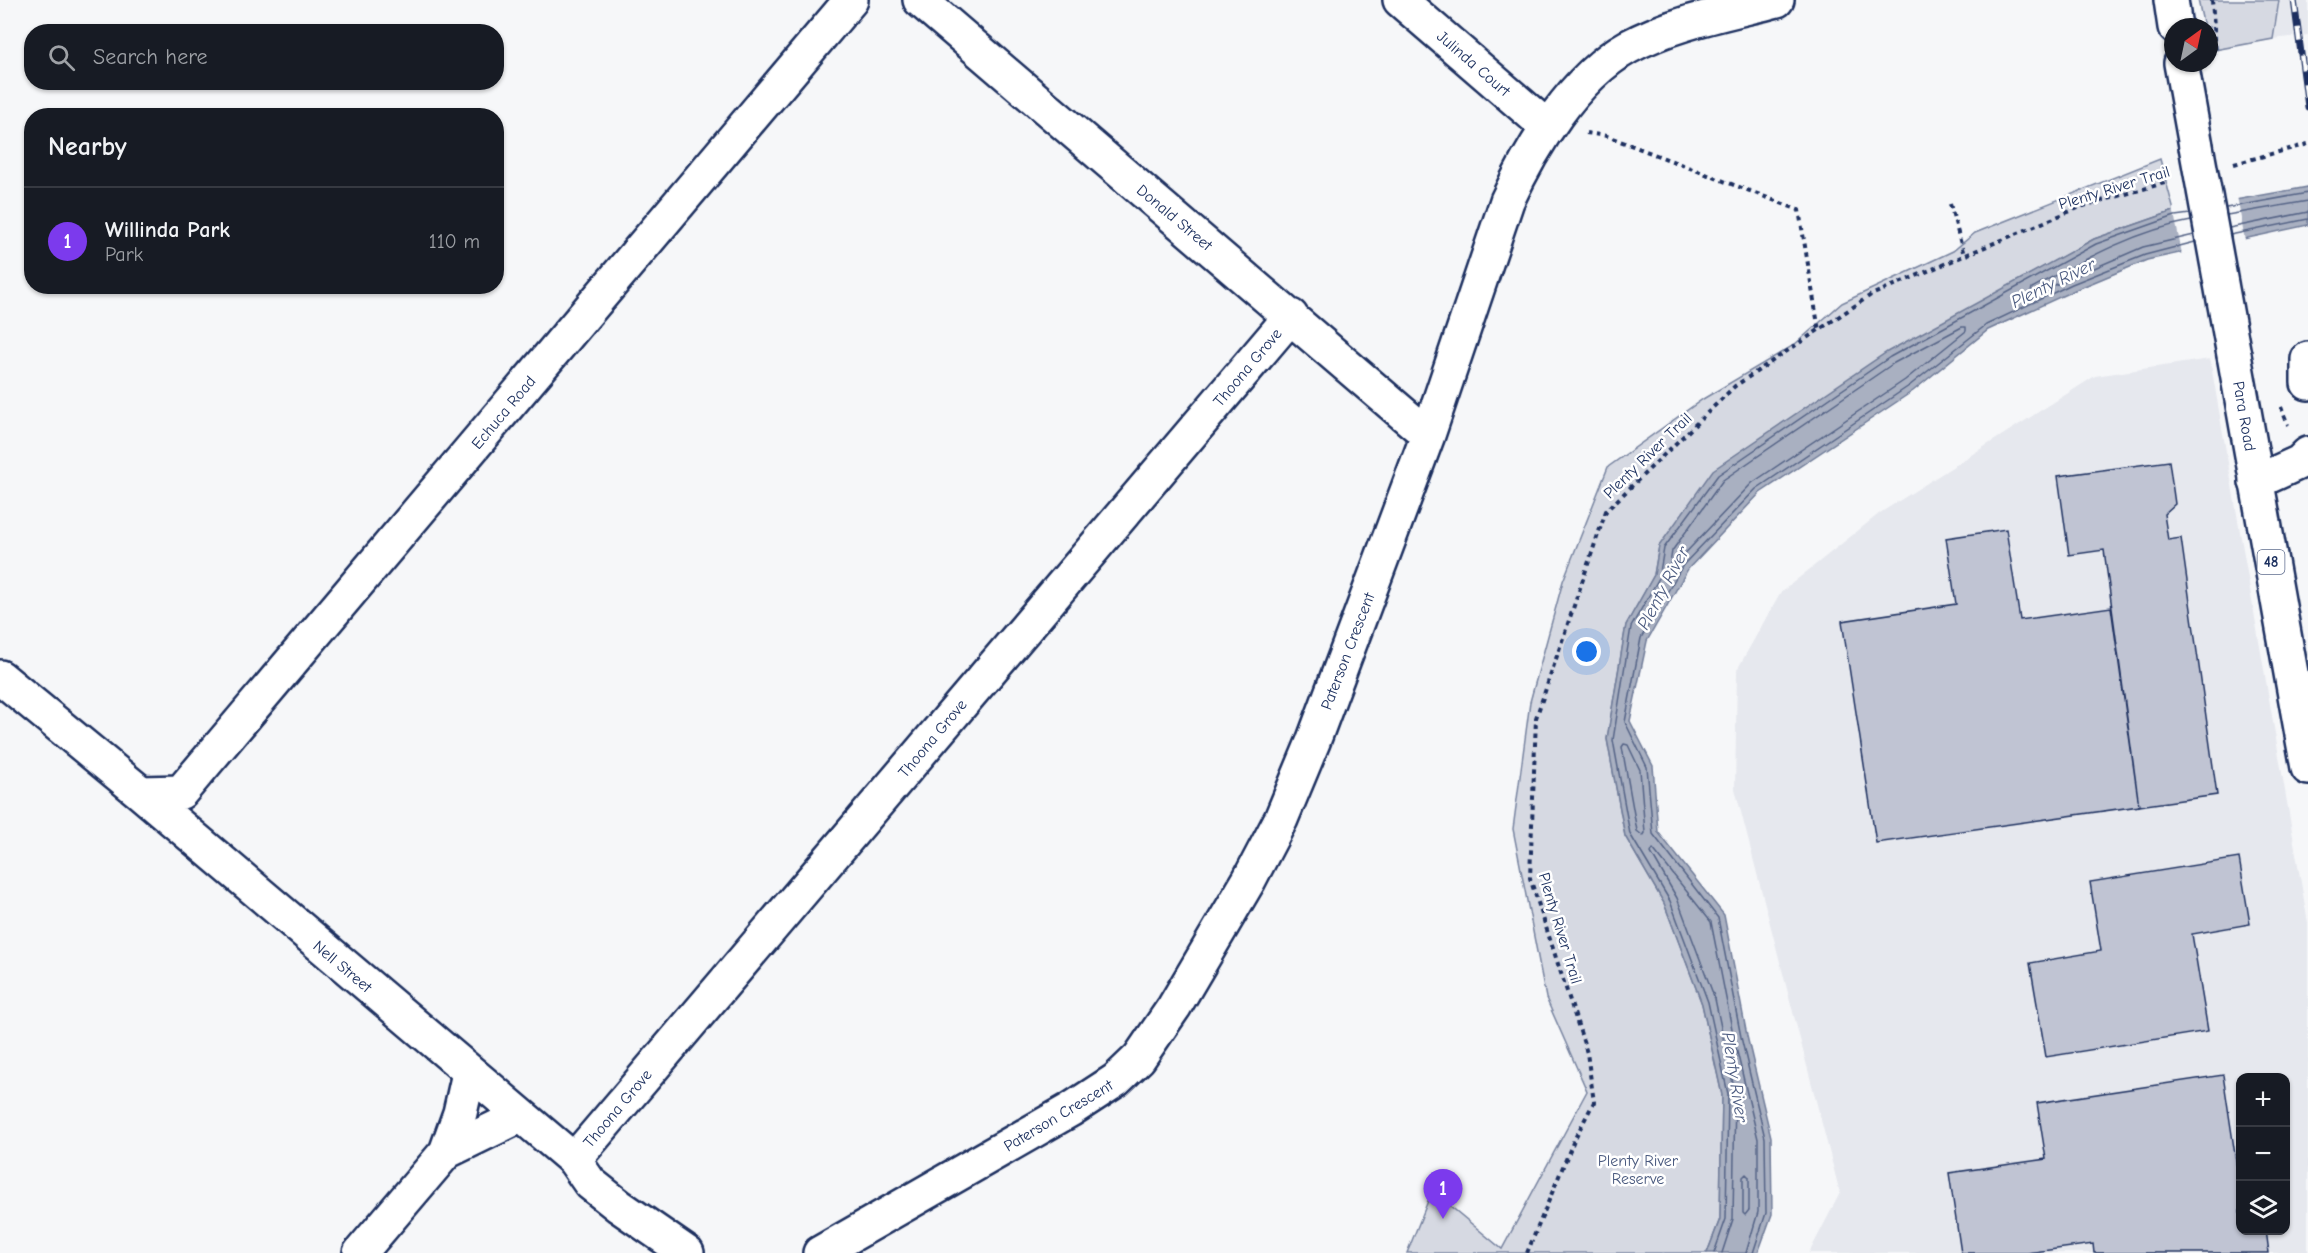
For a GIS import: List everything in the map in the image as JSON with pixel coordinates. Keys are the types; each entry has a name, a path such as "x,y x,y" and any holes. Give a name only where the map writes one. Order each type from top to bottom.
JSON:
{"street":[{"name":"Echuca Road","path":"141,793 181,792 851,0"},
{"name":"Donald Street","path":"920,0 1428,435"},
{"name":"Julinda Court","path":"1400,0 1547,127"},
{"name":"Paterson Crescent","path":"820,1253 1070,1110 1116,1080 1139,1058 1174,1007 1249,880 1281,819 1313,742 1428,435 1507,201 1524,165 1547,127 1593,73 1627,48 1676,27 1777,0"},
{"path":"2170,0 2173,18"},
{"name":"Para Road","path":"2183,72 2308,768"},
{"name":"Thoona Grove","path":"573,1160 1291,316"},
{"path":"2308,359 2306,367 2308,383"},
{"path":"2256,482 2300,462 2308,454"},
{"name":"Nell Street","path":"0,677 141,793 573,1160 590,1183 604,1195 687,1253"},
{"path":"360,1253 446,1152 460,1113 469,1073"},
{"path":"446,1152 520,1116"}],"path":[{"path":"1547,127 1607,136 1799,210 1819,331"},
{"path":"2228,166 2308,144"},
{"name":"Plenty River Trail","path":"1527,1253 1575,1140 1594,1102 1587,1053 1530,878 1536,718 1606,511 1735,386 1871,295 2080,207 2171,182"},
{"path":"1950,204 1964,255"}],"shaded area":[{"path":"2279,0 2308,0 2308,35 2273,39"},
{"path":"2210,359 2308,923 2308,1253 1809,1253 1840,1193 1735,789 1737,670 1780,593 1880,513 2095,376"}],"green space":[{"path":"2198,0 2279,0 2273,39 2218,49 2218,18 2202,18"},
{"name":"Plenty River Reserve","path":"2160,159 2174,211 2094,239 1993,295 1659,546 1654,575 1626,625 1607,739 1625,836 1664,903 1702,1004 1722,1095 1720,1219 1707,1253 1407,1253 1432,1191 1502,1249 1587,1091 1546,998 1513,829 1530,702 1563,581 1608,467 1703,399 1794,345 1842,303 1953,251 1975,233"}],"water":[{"name":"Plenty River","path":"2308,187 2308,225 2147,260 1988,330 1913,391 1760,493 1688,569 1647,641 1630,721 1653,766 1658,832 1724,915 1747,1036 1771,1137 1772,1214 1758,1253 1707,1253 1720,1219 1722,1095 1702,1004 1664,903 1625,836 1607,739 1626,625 1654,575 1659,546 1713,470 1887,352 2094,239 2174,211"}],"pier":[{"path":"2237,196 2245,241 2182,254 2173,208"}],"building":[{"path":"2169,461 2175,504 2164,514 2168,540 2181,538 2217,795 2139,806 2104,550 2069,555 2058,476"},
{"path":"2006,529 2020,620 2111,607 2139,806 1876,843 1842,621 1956,604 1946,538"},
{"path":"2239,858 2250,924 2192,934 2208,1031 2046,1057 2030,963 2101,951 2090,882"},
{"path":"2223,1075 2236,1161 2236,1235 2267,1235 2269,1253 2094,1253 2093,1244 2027,1253 1961,1253 1949,1173 2046,1159 2037,1103"}],"railway":[{"path":"2294,0 2308,107"}],"place":[{"name":"Willinda Park","path":"1443,1219"}]}
